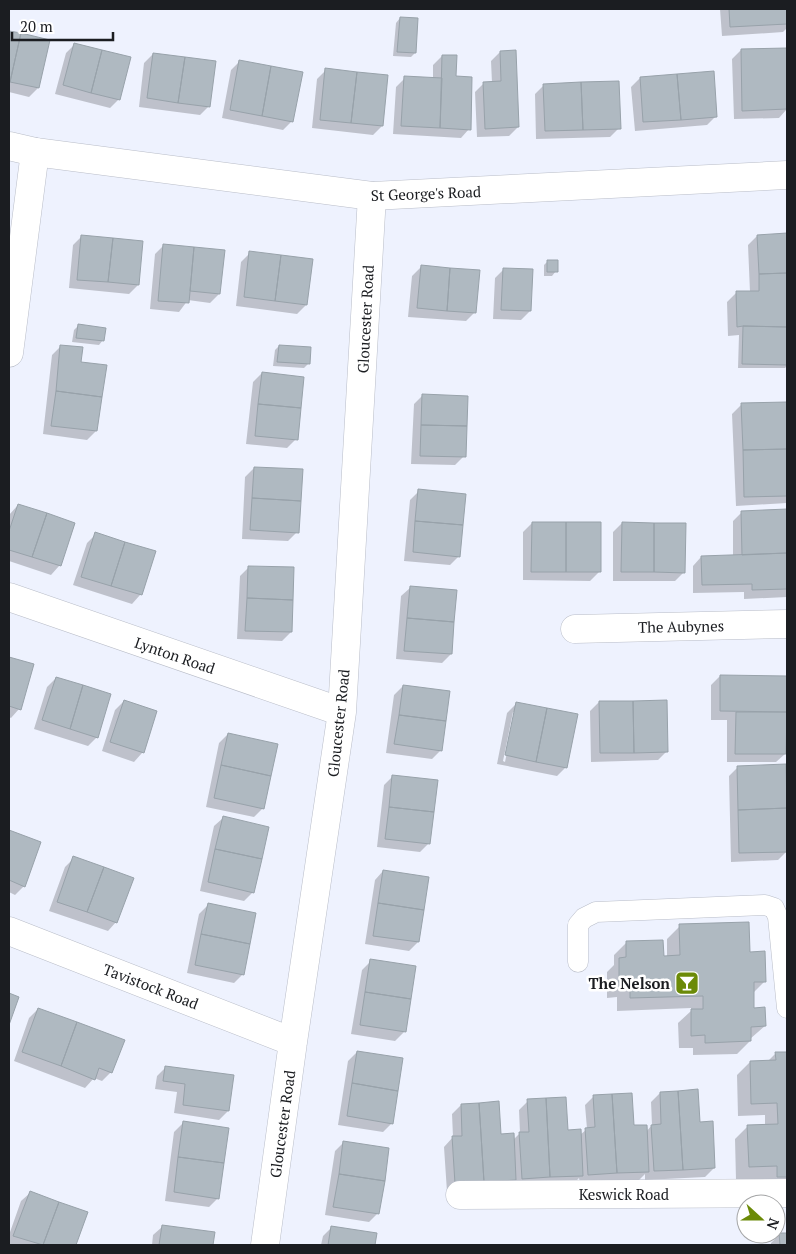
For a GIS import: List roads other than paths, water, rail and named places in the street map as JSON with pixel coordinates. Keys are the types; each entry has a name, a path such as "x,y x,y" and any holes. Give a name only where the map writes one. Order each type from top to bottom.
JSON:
{"street":[{"name":"St George's Road","path":"9,146 35,152 372,196 787,175"},
{"path":"9,353 35,152"},
{"name":"Gloucester Road","path":"266,1245 293,1042 342,712 372,196"},
{"name":"Lynton Road","path":"9,596 342,712"},
{"name":"The Aubynes","path":"576,629 787,624"},
{"name":"Tavistock Road","path":"9,930 293,1042"},
{"name":"Keswick Road","path":"460,1195 787,1193"}],"lane":[{"path":"578,962 578,925 584,918 596,912 766,905 774,908 778,917 787,1008"}],"place":[{"name":"The Nelson","path":"687,983"}]}
